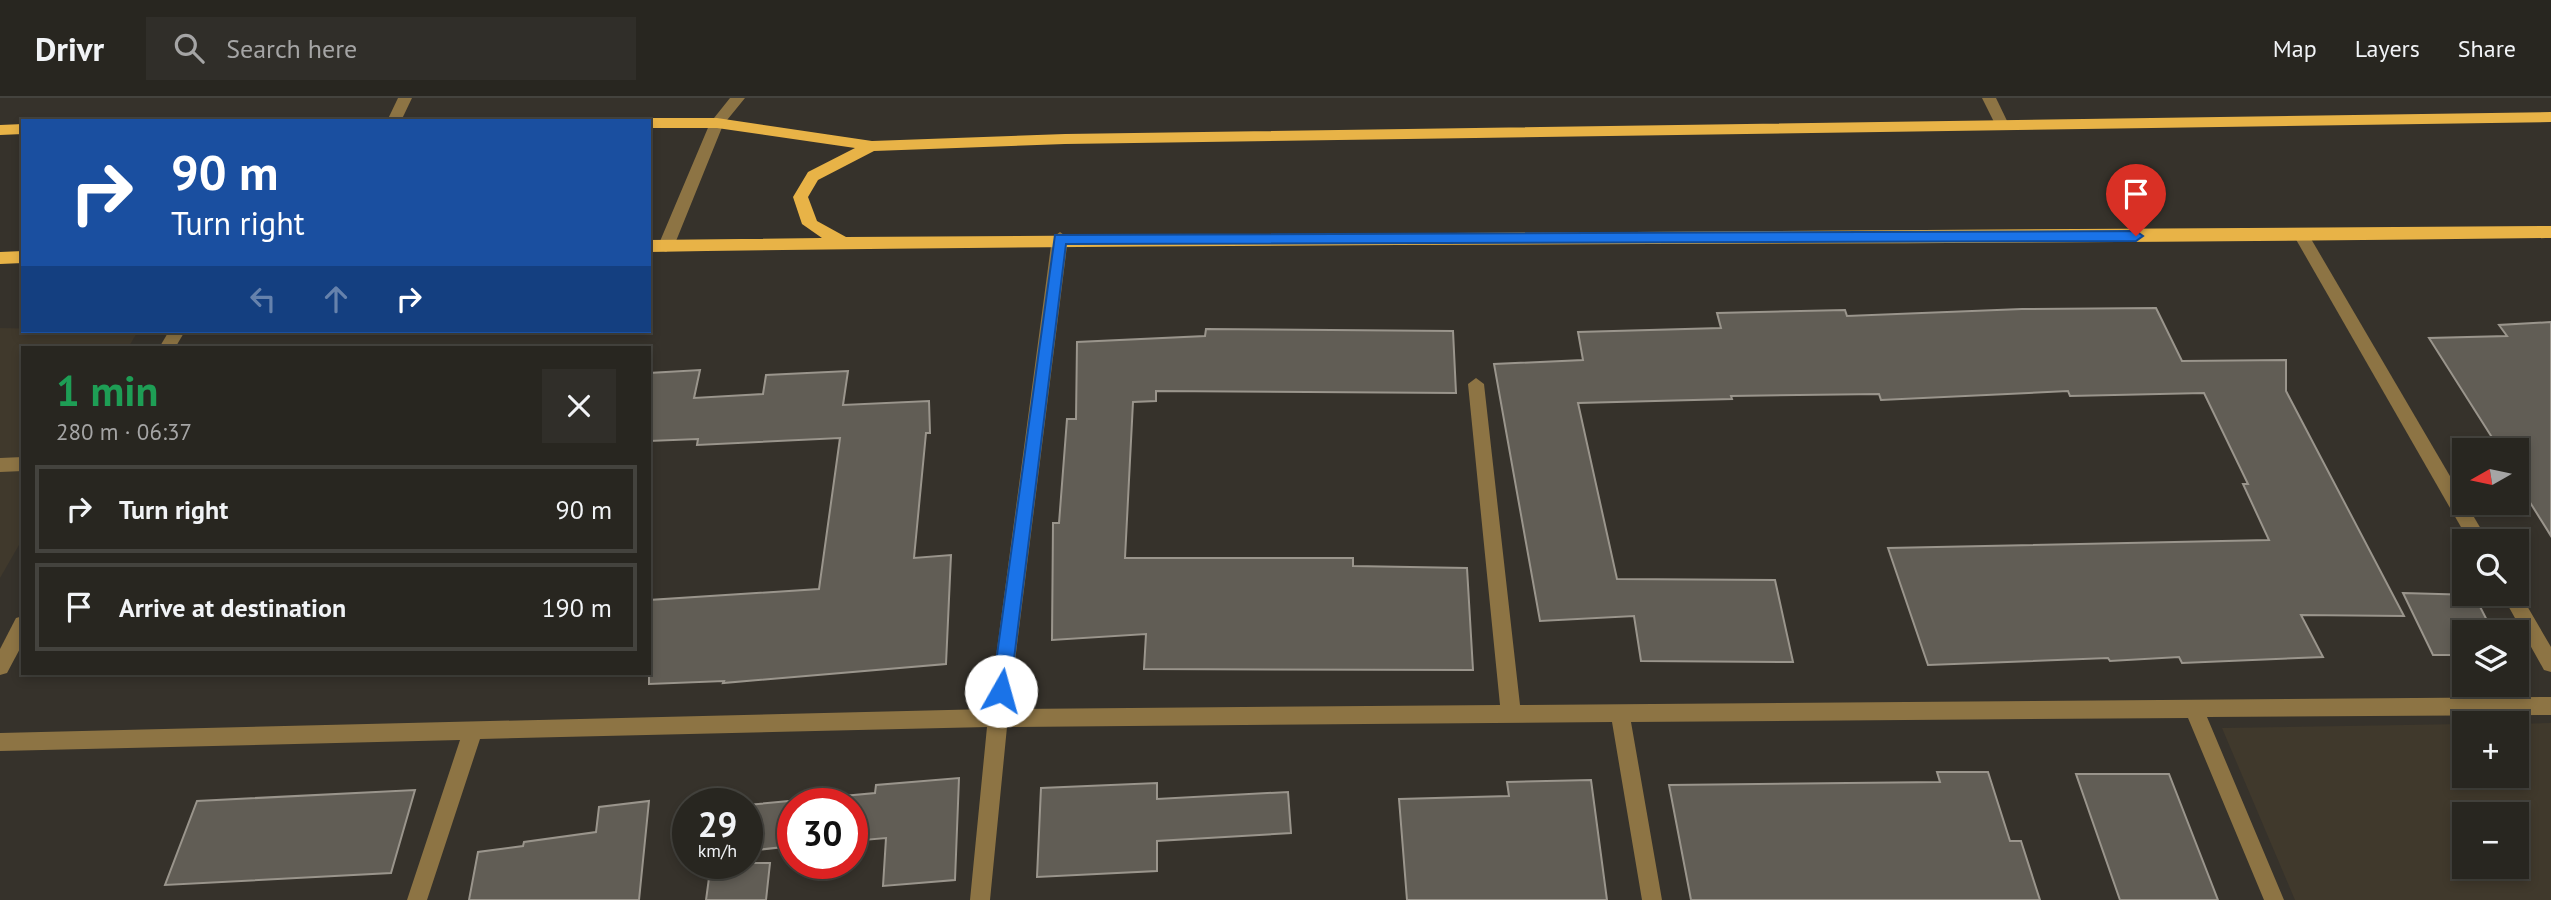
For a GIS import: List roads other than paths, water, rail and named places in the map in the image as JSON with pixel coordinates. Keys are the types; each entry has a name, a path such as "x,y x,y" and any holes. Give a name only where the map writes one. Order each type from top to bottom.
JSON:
{"main road":[{"path":"651,123 717,122 872,146 1065,139 2551,117"},
{"path":"0,130 21,130"},
{"path":"853,243 815,230 804,217 800,197 813,176 872,146"},
{"path":"651,246 1060,239 2302,236 2551,232"},
{"path":"0,258 21,257"}],"street":[{"path":"395,119 405,98"},
{"path":"666,246 717,122 738,98"},
{"path":"1989,98 2003,127"},
{"path":"2302,236 2472,529"},
{"path":"980,900 998,719 1060,239"},
{"path":"1476,384 1511,714"},
{"path":"0,465 21,464"},
{"path":"2518,606 2551,664"},
{"path":"0,667 21,628"},
{"path":"0,742 998,719 2551,706"},
{"path":"2194,709 2274,900"},
{"path":"1620,713 1652,900"},
{"path":"417,900 473,731"}]}
